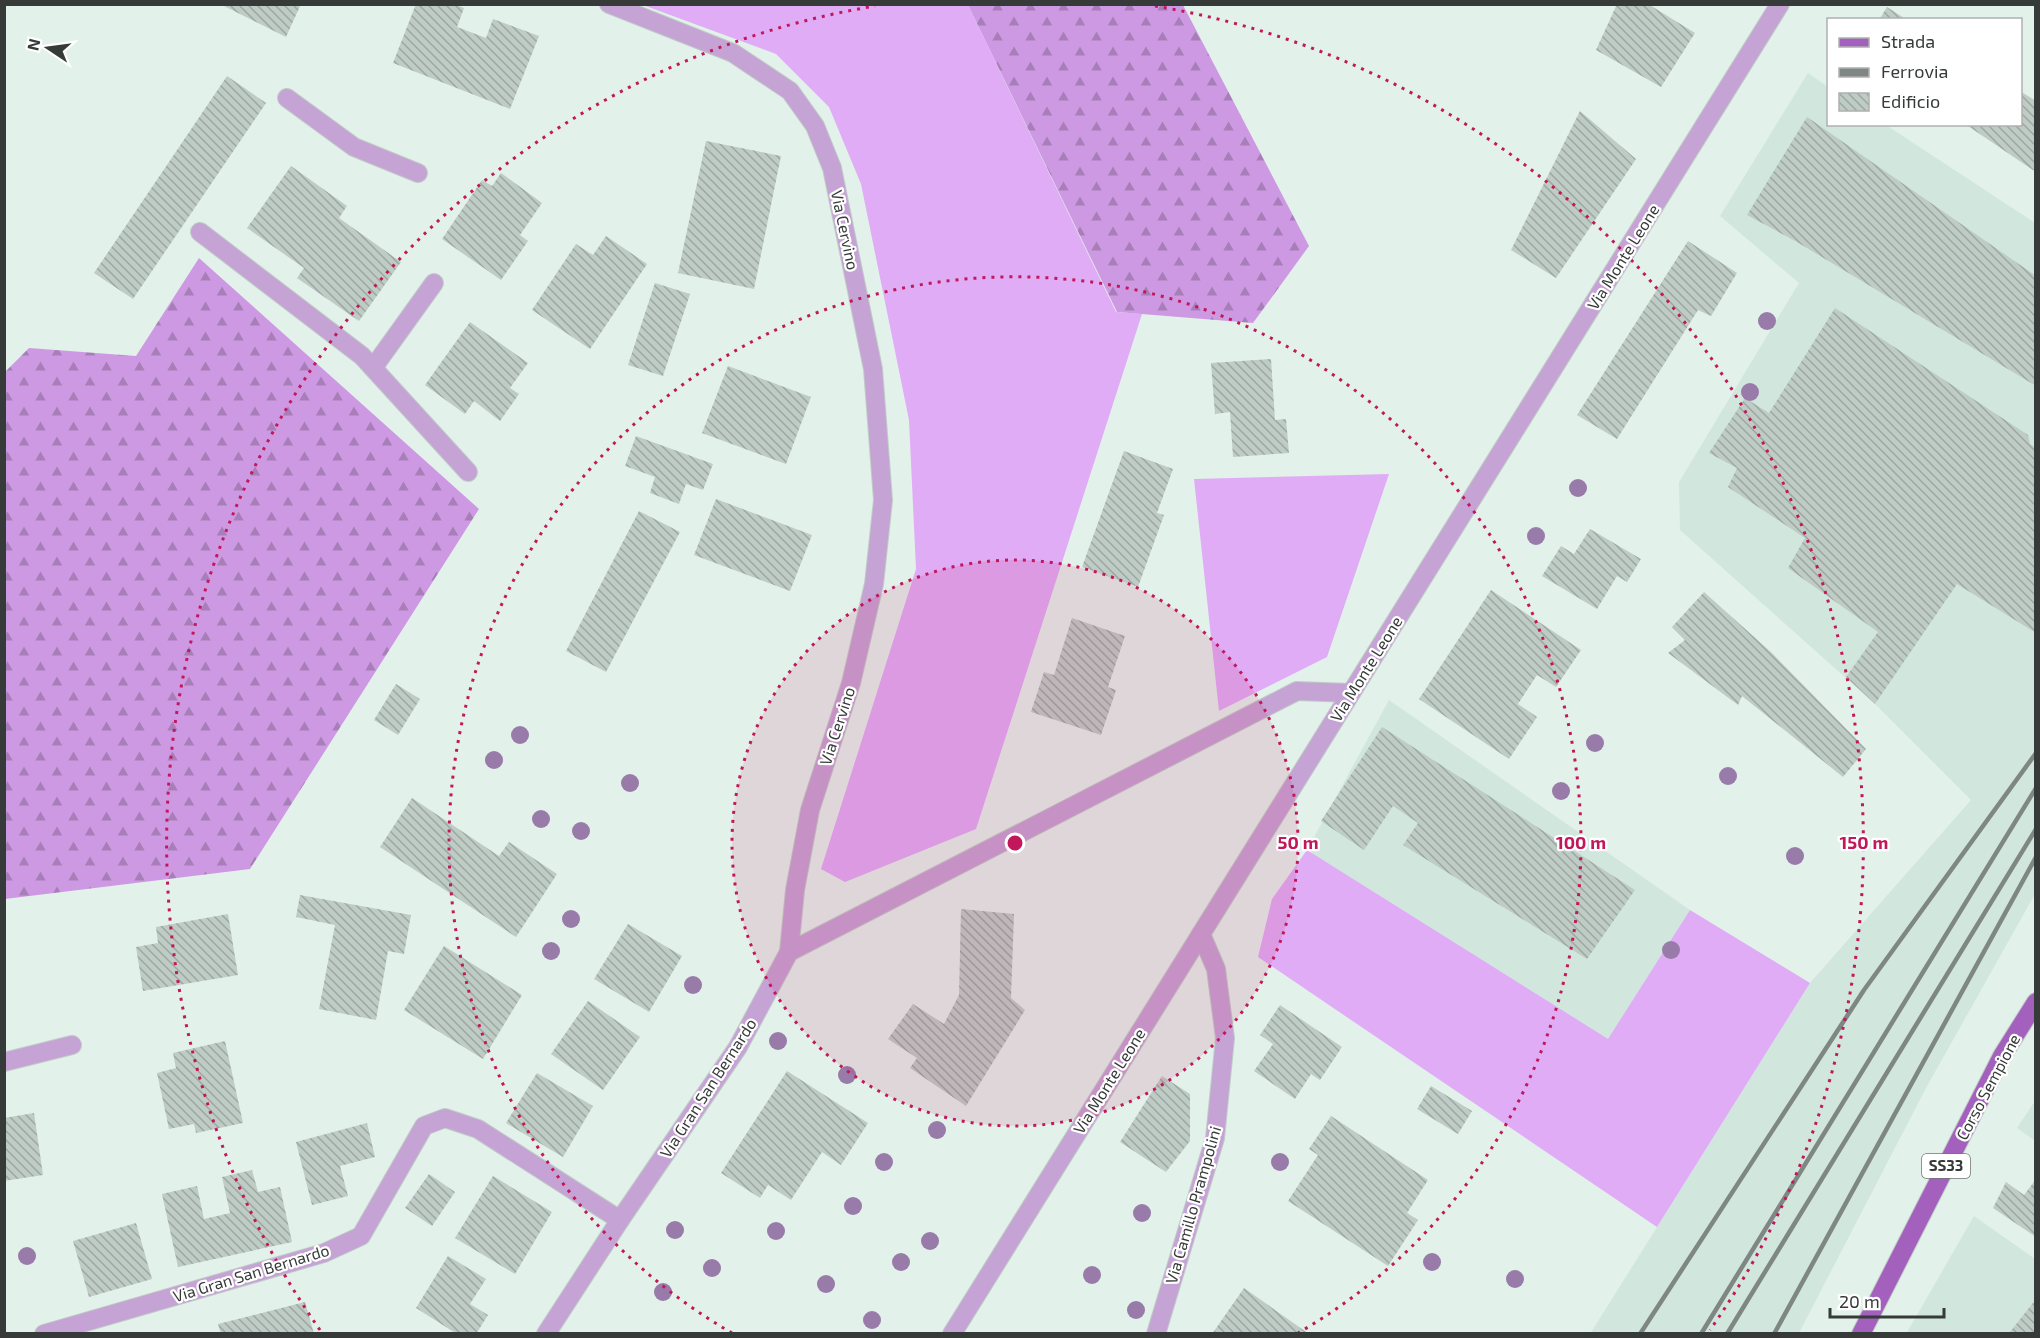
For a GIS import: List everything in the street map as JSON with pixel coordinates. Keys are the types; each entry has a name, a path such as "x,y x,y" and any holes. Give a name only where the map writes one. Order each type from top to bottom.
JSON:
{"main road":[{"name":"Corso Sempione","path":"1861,1334 2002,1056 2036,1002"}],"street":[{"name":"Via Cervino","path":"609,4 733,53 790,91 815,126 832,168 873,369 883,500 873,584 851,683 810,810 795,890 789,952"},
{"name":"Via Monte Leone","path":"952,1334 1780,4"},
{"path":"287,98 354,147 418,173"},
{"path":"200,232 362,356 468,472"},
{"path":"373,368 434,284"},
{"path":"789,952 1297,692 1351,693"},
{"name":"Via Camillo Prampolini","path":"1156,1334 1215,1138 1226,1038 1216,969 1201,934"},
{"name":"Via Gran San Bernardo","path":"546,1334 620,1220 738,1047 789,952"},
{"path":"4,1062 72,1045"},
{"name":"Via Gran San Bernardo","path":"44,1334 324,1253 361,1236 424,1126 445,1118 478,1129 620,1220"}],"shaded area":[{"path":"643,5 968,5 1116,312 1142,314 976,829 845,882 821,869 916,569 909,420 861,184 829,107 776,54"},
{"path":"1808,73 1827,86 1827,126 1888,126 2035,223 2035,894 1926,1088 1799,1333 1590,1334 1810,983 1971,800 1875,704 1680,530 1679,482 1799,283 1720,216"},
{"path":"1389,474 1327,657 1219,711 1194,479"},
{"path":"1389,700 1690,910 1608,1040 1307,850"},
{"path":"1307,850 1608,1039 1690,910 1810,983 1657,1227 1258,957 1272,899"},
{"path":"2035,1101 2035,1141 2017,1128"},
{"path":"1974,1216 2035,1259 2035,1333 1906,1334"}],"green space":[{"path":"968,5 1183,5 1309,246 1253,323 1117,312"},
{"path":"199,258 479,509 250,869 5,899 5,372 29,348 136,356"}],"building":[{"path":"220,4 301,4 286,37"},
{"path":"416,4 454,4 464,8 457,27 486,38 493,19 539,36 510,109 393,63"},
{"path":"1617,4 1648,4 1695,33 1661,87 1596,50"},
{"path":"1887,7 1904,18 1880,18"},
{"path":"227,76 266,103 133,299 94,273"},
{"path":"2022,92 2036,101 2036,172 1968,126 2022,126"},
{"path":"1580,111 1636,159 1556,278 1511,250"},
{"path":"1807,117 2036,276 2036,386 1797,242 1747,215"},
{"path":"706,141 781,156 754,289 678,273"},
{"path":"291,166 347,206 339,218 401,262 359,321 297,278 304,268 247,228"},
{"path":"501,173 542,203 520,235 528,241 501,280 442,239 482,180 492,186"},
{"path":"606,236 647,264 590,349 532,310 576,244 593,255"},
{"path":"1688,241 1737,273 1711,316 1698,310 1617,439 1577,415"},
{"path":"655,283 690,294 663,376 628,365"},
{"path":"1835,308 2028,435 2030,444 2036,448 2036,633 1957,584 1875,704 1846,677 1878,632 1788,568 1805,538 1728,487 1737,468 1709,453 1745,398 1769,413"},
{"path":"470,322 528,363 510,388 519,394 500,421 474,401 465,414 425,385"},
{"path":"1271,359 1275,420 1286,419 1289,453 1233,457 1230,412 1215,414 1211,363"},
{"path":"728,366 811,397 786,464 702,433"},
{"path":"636,436 713,464 703,490 686,484 679,504 650,493 655,477 625,466"},
{"path":"1124,451 1173,469 1157,513 1164,515 1138,587 1082,567"},
{"path":"716,499 812,535 790,591 694,555"},
{"path":"639,511 680,532 606,672 566,651"},
{"path":"1590,529 1641,559 1627,582 1617,576 1597,609 1542,576 1561,546 1574,554"},
{"path":"1491,590 1581,650 1556,687 1537,675 1518,704 1537,717 1509,759 1419,699"},
{"path":"1704,592 1772,653 1866,749 1843,777 1742,696 1738,705 1668,653 1685,640 1672,627"},
{"path":"1072,618 1125,636 1108,687 1116,690 1101,735 1031,712 1044,672 1054,675"},
{"path":"396,684 420,699 398,735 374,720"},
{"path":"1382,727 1635,890 1587,959 1403,845 1418,823 1393,806 1364,850 1321,821"},
{"path":"412,798 499,856 509,842 557,874 516,937 380,847"},
{"path":"300,895 411,915 404,954 388,951 376,1020 319,1009 335,925 296,917"},
{"path":"961,909 1014,914 1011,998 1025,1010 966,1106 910,1068 917,1058 888,1039 913,1004 944,1024 959,995"},
{"path":"228,914 238,975 143,991 136,947 158,943 156,927"},
{"path":"628,924 682,956 649,1012 594,979"},
{"path":"444,946 522,995 483,1059 404,1010"},
{"path":"588,1001 640,1037 603,1090 551,1054"},
{"path":"1280,1005 1342,1047 1320,1080 1311,1074 1295,1099 1254,1071 1273,1044 1260,1035"},
{"path":"225,1041 243,1123 196,1133 194,1124 169,1129 157,1073 176,1068 173,1053"},
{"path":"787,1071 868,1123 841,1165 822,1152 791,1200 768,1185 760,1198 721,1173"},
{"path":"537,1073 593,1106 563,1157 506,1123"},
{"path":"1162,1076 1190,1094 1190,1141 1166,1172 1120,1142"},
{"path":"1431,1086 1472,1111 1458,1134 1417,1109"},
{"path":"34,1113 43,1175 4,1181 4,1118"},
{"path":"1331,1116 1428,1180 1407,1213 1418,1220 1388,1266 1288,1201 1318,1155 1309,1149"},
{"path":"367,1123 375,1157 340,1166 348,1196 312,1205 296,1142"},
{"path":"252,1170 258,1192 280,1187 292,1242 178,1267 162,1194 197,1186 204,1219 230,1213 222,1177"},
{"path":"429,1174 455,1192 432,1226 405,1208"},
{"path":"493,1176 552,1212 515,1274 455,1238"},
{"path":"2036,1179 2036,1237 1993,1208 2006,1182 2024,1195"},
{"path":"136,1223 152,1279 89,1297 73,1241"},
{"path":"448,1256 486,1279 470,1304 488,1315 476,1334 457,1334 416,1308"},
{"path":"1244,1288 1309,1334 1212,1334"},
{"path":"2036,1299 2036,1334 2008,1334 2010,1332"},
{"path":"305,1302 314,1334 221,1334 218,1324"}],"railway":[{"path":"1640,1334 1864,990 2036,753"},
{"path":"1701,1334 2036,788"},
{"path":"1727,1334 2036,829"},
{"path":"1774,1334 2036,857"}]}
